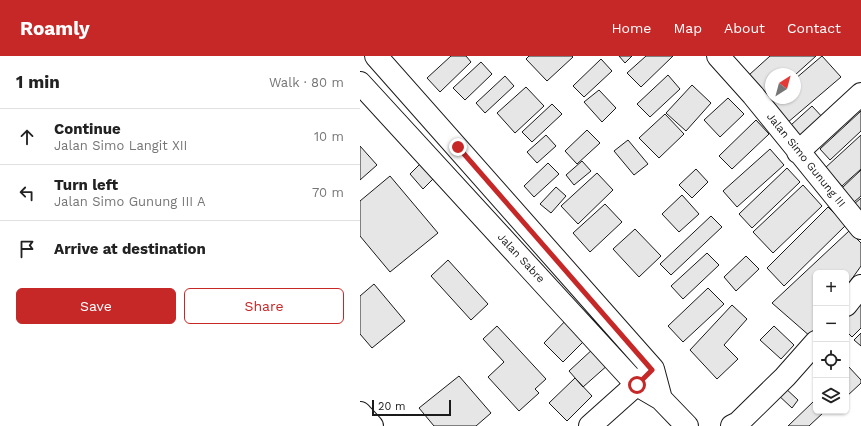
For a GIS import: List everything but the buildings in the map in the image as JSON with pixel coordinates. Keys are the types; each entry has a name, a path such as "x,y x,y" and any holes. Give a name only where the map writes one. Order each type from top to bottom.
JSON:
{"street":[{"path":"376,56 652,370 662,399"},
{"name":"Jalan Simo Gunung III","path":"718,56 861,228"},
{"name":"Jalan Sabre","path":"360,83 637,385 662,399 687,426"},
{"path":"798,152 861,94"},
{"path":"849,301 861,286"},
{"path":"737,425 785,377 813,345"},
{"path":"590,426 652,370"},
{"path":"360,413 372,426"}],"route":[{"path":"458,147 652,370 637,385"}]}
